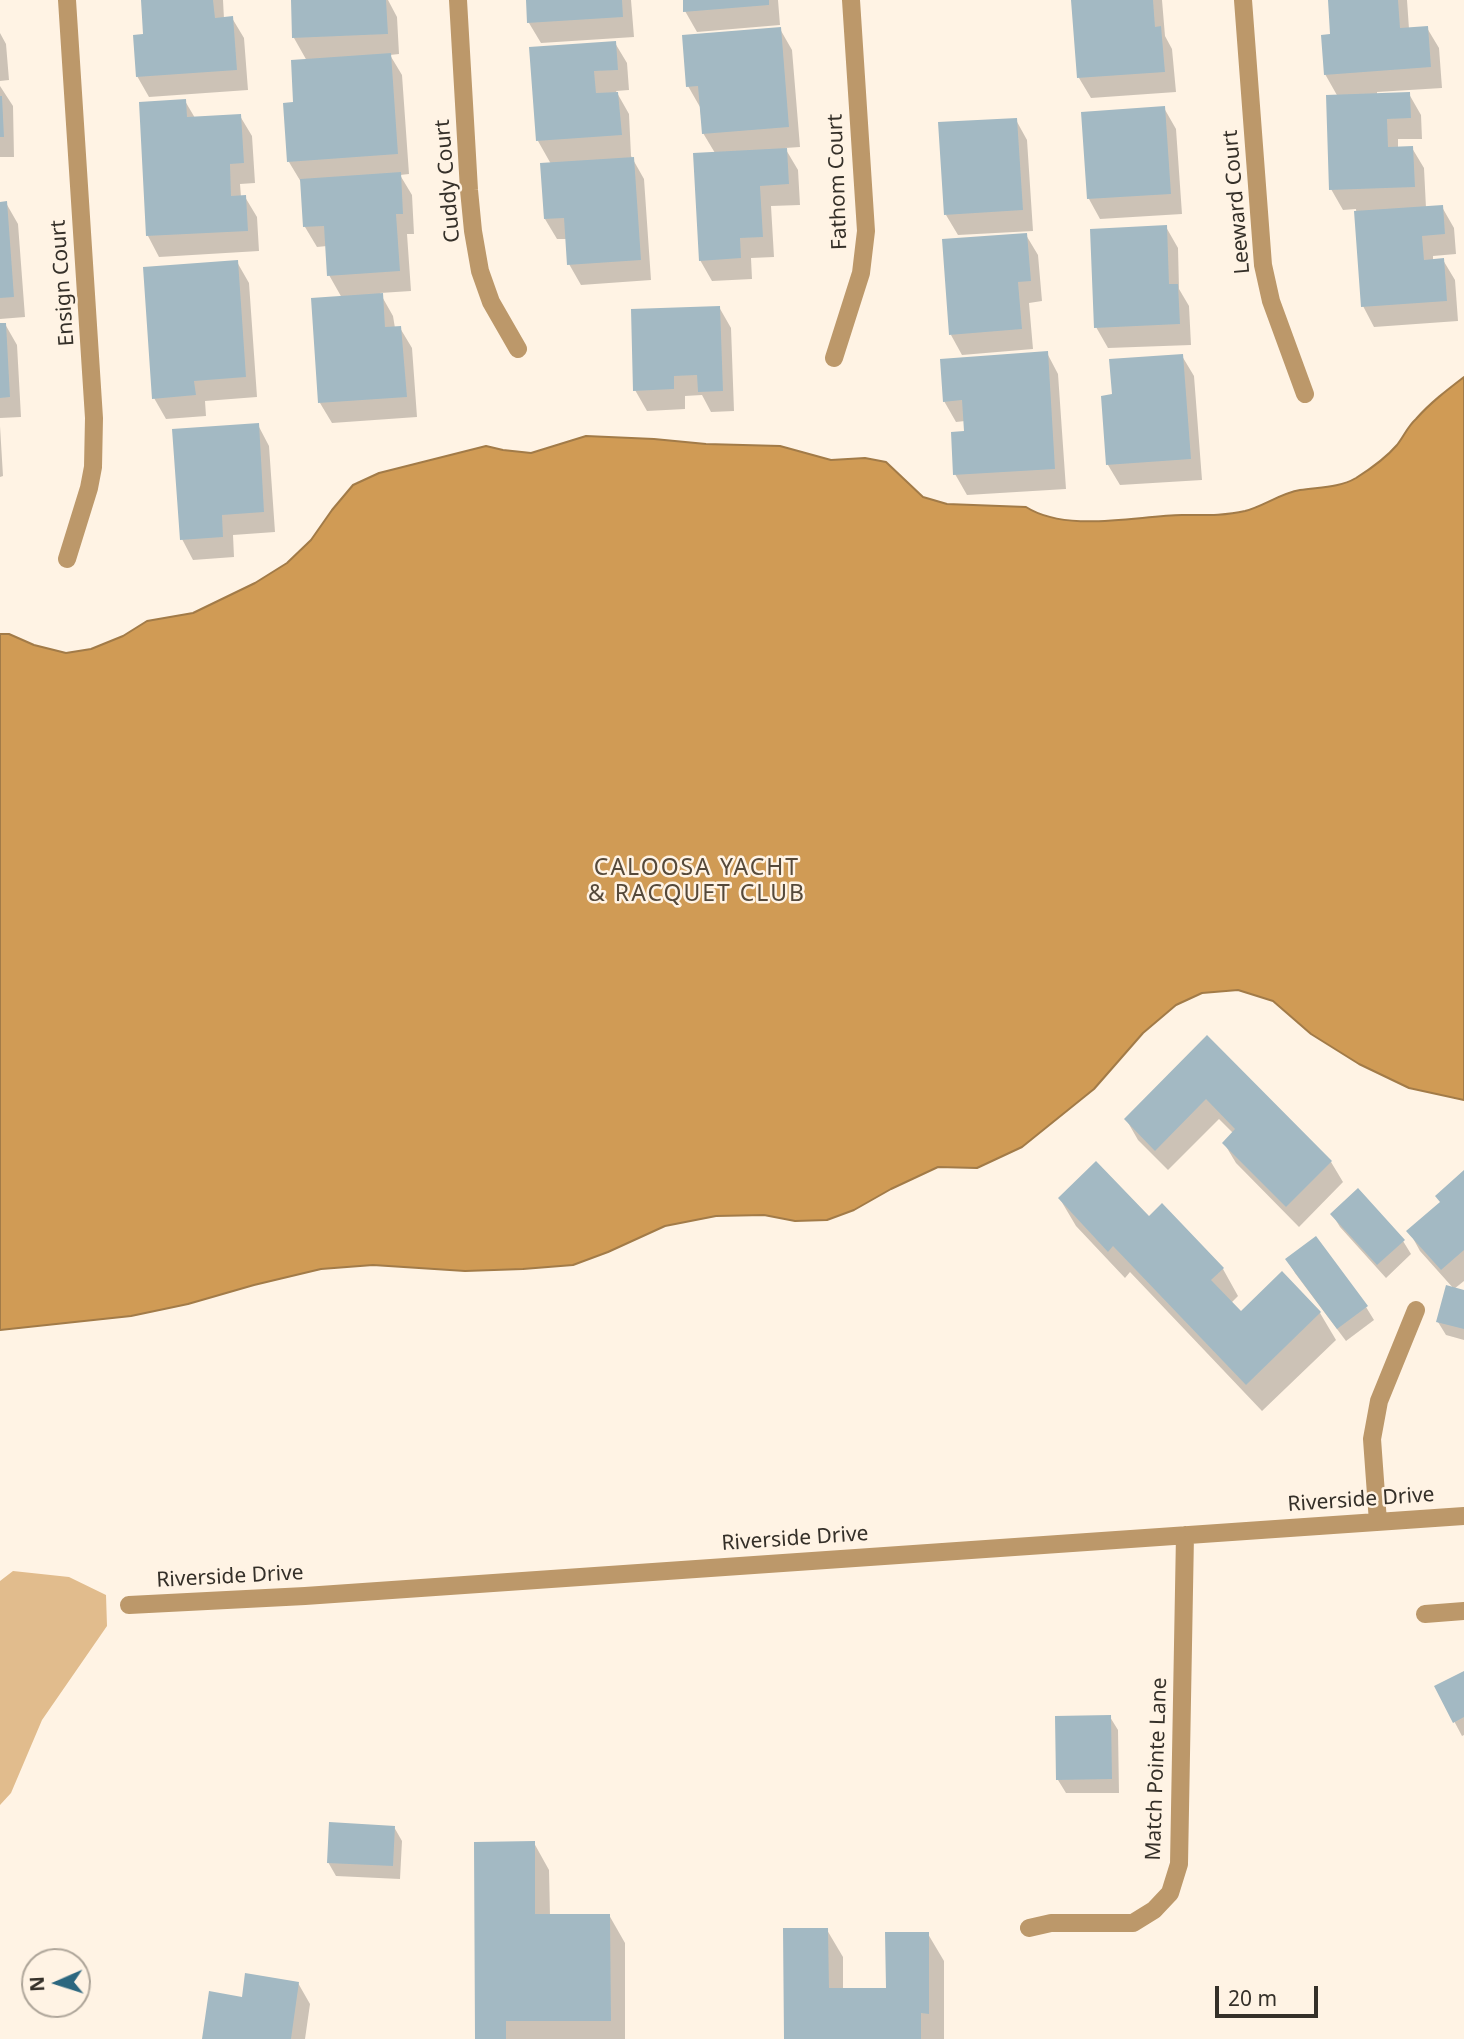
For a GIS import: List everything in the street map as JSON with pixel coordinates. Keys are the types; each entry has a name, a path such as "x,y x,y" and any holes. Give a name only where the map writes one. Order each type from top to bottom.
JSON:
{"street":[{"name":"Ensign Court","path":"66,559 89,488 93,467 94,428 67,0"},
{"name":"Cuddy Court","path":"458,0 473,231 480,271 491,302 518,349"},
{"name":"Fathom Court","path":"834,358 862,273 866,232 851,0"},
{"name":"Leeward Court","path":"1243,0 1263,265 1271,301 1305,394"},
{"path":"1378,1522 1372,1438 1379,1401 1416,1310"},
{"name":"Riverside Drive","path":"129,1605 291,1597 1464,1516"},
{"name":"Match Pointe Lane","path":"1029,1928 1051,1923 1133,1923 1154,1910 1170,1893 1179,1864 1185,1535"},
{"path":"1425,1614 1464,1611"}],"shaded area":[{"path":"1464,377 1464,1100 1409,1088 1359,1064 1311,1034 1273,1001 1238,990 1202,993 1176,1005 1143,1033 1094,1089 1022,1147 977,1168 938,1167 854,1210 827,1220 795,1221 764,1215 716,1216 665,1226 573,1265 465,1271 373,1265 321,1269 131,1316 0,1330 0,634 9,634 34,645 66,653 91,649 123,636 147,621 193,613 255,583 287,563 311,540 353,485 379,473 486,446 531,453 586,436 780,446 831,460 865,458 886,462 923,497 947,504 1026,507 1043,515 1081,521 1237,513 1293,492 1336,485 1356,478 1388,455 1421,413"},
{"path":"13,1571 69,1577 106,1595 107,1626 42,1720 11,1793 0,1805 0,1581"}],"building":[{"path":"141,0 213,0 215,18 233,16 237,70 136,77 133,35 143,34"},
{"path":"291,0 386,0 388,34 292,38"},
{"path":"526,0 622,0 623,17 527,23"},
{"path":"683,0 769,0 769,5 683,12"},
{"path":"1071,0 1153,0 1155,27 1161,26 1165,72 1077,78"},
{"path":"1328,0 1398,0 1400,28 1428,26 1431,67 1324,75 1321,35 1330,34"},
{"path":"781,27 789,127 702,134 698,86 686,87 682,35"},
{"path":"616,41 618,70 594,71 596,93 618,92 622,135 536,141 529,47"},
{"path":"391,53 398,154 287,162 283,103 293,102 291,60"},
{"path":"1410,92 1411,118 1387,119 1388,147 1413,146 1415,187 1329,190 1326,95"},
{"path":"2,96 4,137 0,137"},
{"path":"186,99 187,117 241,114 244,163 230,164 231,196 246,195 248,231 146,236 139,102"},
{"path":"1165,106 1171,194 1087,199 1081,112"},
{"path":"1017,118 1023,210 944,215 938,122"},
{"path":"787,148 789,184 760,186 763,237 740,238 741,258 699,261 693,153"},
{"path":"634,157 641,260 567,265 564,218 544,219 540,163"},
{"path":"401,172 403,214 396,214 400,271 327,276 324,226 303,227 300,179"},
{"path":"7,201 14,297 0,298 0,202"},
{"path":"1443,205 1445,234 1422,236 1424,260 1444,258 1447,301 1361,307 1354,211"},
{"path":"1167,225 1169,284 1178,284 1180,324 1094,328 1090,229"},
{"path":"1027,233 1031,281 1018,282 1022,329 949,335 942,239"},
{"path":"238,260 246,377 194,381 196,395 152,399 143,267"},
{"path":"383,293 385,327 401,326 407,397 318,403 311,298"},
{"path":"720,306 723,391 698,392 697,375 674,376 674,389 633,391 631,309"},
{"path":"0,323 6,323 10,397 0,398"},
{"path":"1048,351 1055,469 953,475 951,432 964,431 962,400 943,402 940,359"},
{"path":"1183,354 1191,459 1106,465 1101,396 1112,394 1109,359"},
{"path":"259,423 264,512 222,515 223,537 180,540 172,429"},
{"path":"1207,1035 1332,1161 1286,1207 1222,1143 1235,1129 1206,1099 1155,1151 1124,1119"},
{"path":"1096,1161 1149,1216 1162,1203 1224,1268 1211,1280 1241,1311 1282,1271 1321,1312 1246,1385 1113,1246 1108,1252 1058,1198"},
{"path":"1464,1170 1464,1250 1441,1270 1406,1231 1440,1202 1435,1196"},
{"path":"1358,1188 1405,1240 1377,1265 1330,1214"},
{"path":"1316,1236 1368,1306 1337,1329 1285,1259"},
{"path":"1446,1285 1464,1290 1464,1329 1436,1322"},
{"path":"1464,1671 1464,1717 1453,1723 1434,1686"},
{"path":"1111,1715 1112,1779 1056,1780 1055,1716"},
{"path":"329,1822 395,1826 393,1866 327,1863"},
{"path":"535,1841 535,1914 610,1914 611,2021 506,2021 506,2039 475,2039 474,1842"},
{"path":"783,1928 828,1928 829,1988 886,1988 885,1932 929,1932 929,2014 921,2013 921,2039 784,2039"},
{"path":"245,1973 299,1982 291,2039 202,2039 209,1991 242,1997"}],"district":[{"name":"CALOOSA YACHT & RACQUET CLUB","path":"697,881"}]}
